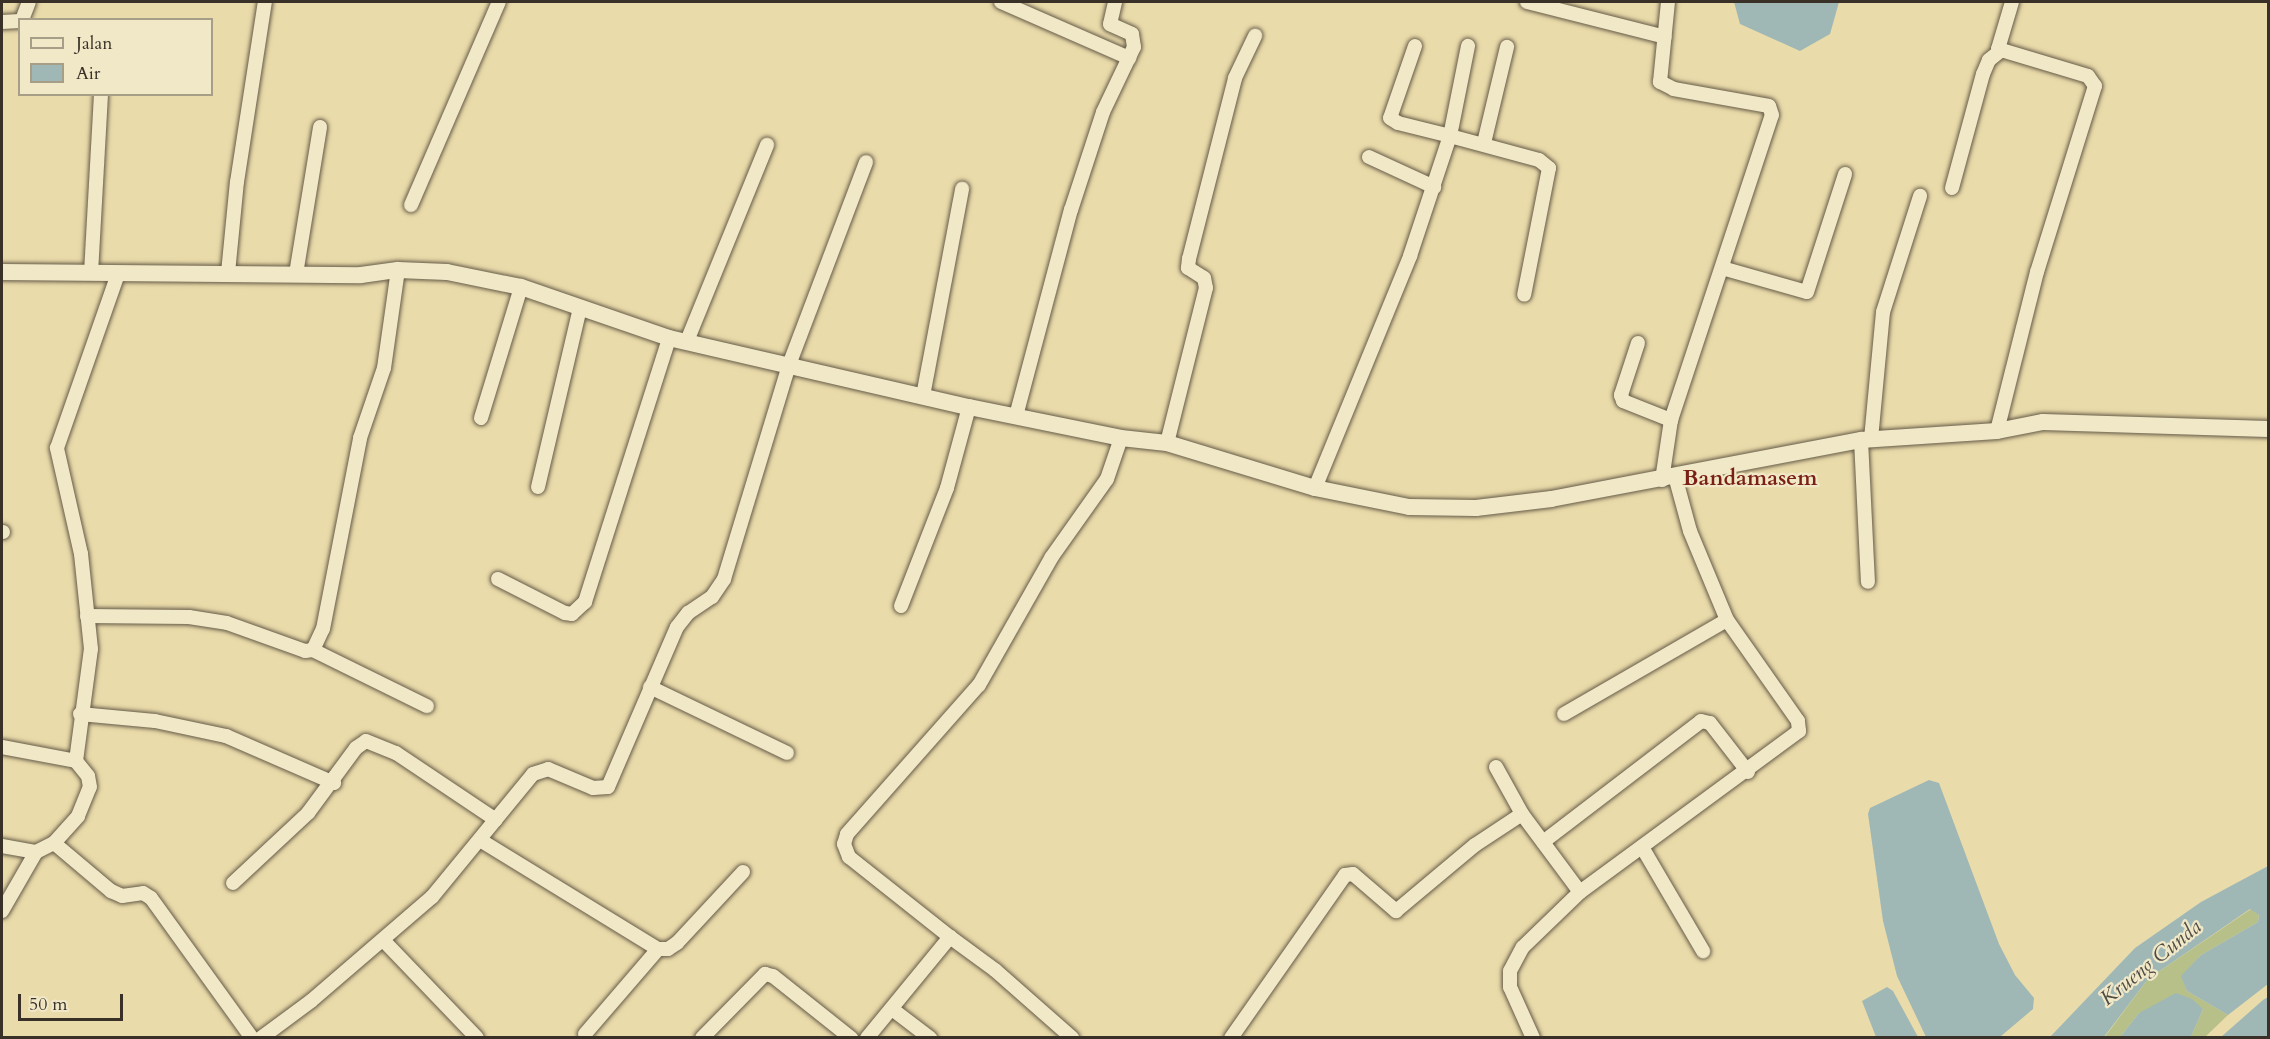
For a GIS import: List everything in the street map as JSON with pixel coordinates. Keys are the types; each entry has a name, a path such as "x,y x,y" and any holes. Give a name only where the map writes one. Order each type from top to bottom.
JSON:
{"street":[{"path":"23,18 29,2"},
{"path":"228,273 237,182 265,2"},
{"path":"411,205 499,2"},
{"path":"1000,2 1129,58"},
{"path":"1016,416 1071,210 1103,112 1134,47 1132,34 1113,27 1109,22 1115,2"},
{"path":"1527,2 1665,37"},
{"path":"1533,1038 1510,987 1510,971 1523,947 1580,892 1748,772 1798,733 1800,725 1727,620 1668,478 1671,420 1772,112 1768,106 1664,85 1659,78 1668,2"},
{"path":"1997,431 2037,272 2095,86 2088,76 2000,51 1997,45 2012,2"},
{"path":"2,22 18,20"},
{"path":"1167,443 1206,288 1204,278 1188,268 1188,259 1235,78 1255,36"},
{"path":"1415,46 1390,118 1398,123 1484,143 1539,160 1549,168 1524,295"},
{"path":"1315,488 1434,187 1450,136 1468,46"},
{"path":"1484,143 1506,47"},
{"path":"1952,188 1983,74 1989,60 2000,51"},
{"path":"91,273 101,96"},
{"path":"296,274 320,127"},
{"path":"687,341 767,145"},
{"path":"1368,157 1434,187"},
{"path":"261,1038 282,1033 432,897 541,768 593,788 608,787 677,627 688,613 712,597 724,579 789,365 866,162"},
{"path":"1722,268 1807,292 1845,174"},
{"path":"923,396 962,189"},
{"path":"1868,582 1866,440 1881,321 1920,196"},
{"path":"2,272 361,275 398,270 447,272 520,287 669,338 969,407 1121,438 1167,443 1315,488 1381,503 1436,509 1551,500 1866,440 1997,431 2043,422 2268,429"},
{"path":"313,650 323,629 360,438 384,368 398,270"},
{"path":"76,761 80,714 91,650 81,554 57,448 118,274"},
{"path":"481,418 520,287"},
{"path":"538,487 580,308"},
{"path":"498,579 565,613 572,614 585,602 669,338"},
{"path":"1638,343 1621,394 1623,400 1671,420"},
{"path":"901,606 947,488 969,407"},
{"path":"1072,1038 995,970 849,857 844,844 847,834 979,685 1051,558 1107,479 1121,438"},
{"path":"87,616 170,616 227,623 305,651 313,650 427,706"},
{"path":"1564,714 1727,620"},
{"path":"650,687 787,753"},
{"path":"80,714 154,721 226,736 334,783"},
{"path":"1543,842 1701,721 1710,723 1748,772"},
{"path":"233,883 292,829 334,783 356,748 366,741 376,742 496,820"},
{"path":"2,747 76,761 88,776 90,787 78,816 54,843 36,852 2,911"},
{"path":"1496,767 1522,814 1580,892"},
{"path":"1231,1038 1346,874 1353,874 1396,911 1475,845 1522,814"},
{"path":"480,840 658,949 668,950 677,943 743,872"},
{"path":"54,843 111,891 122,896 143,893 151,897 252,1038"},
{"path":"2,846 36,852"},
{"path":"1642,847 1703,951"},
{"path":"867,1038 950,937"},
{"path":"384,941 477,1038"},
{"path":"585,1034 658,949"},
{"path":"702,1038 765,974 773,976 851,1038"},
{"path":"892,1009 930,1038"}],"green space":[{"path":"2251,909 2259,915 2258,922 2201,955 2182,976 2187,991 2228,1015 2205,1037 2191,1037 2203,1009 2139,1013 2120,1037 2104,1038 2148,979"}],"water":[{"path":"1734,2 1839,2 1830,34 1800,51 1740,24"},
{"path":"1929,780 1939,783 1999,944 2015,975 2034,998 2033,1009 2000,1037 1926,1037 1897,976 1883,921 1868,814 1870,808"},
{"name":"Krueng Cunda","path":"2268,866 2268,984 2228,1015 2187,991 2181,976 2201,955 2258,922 2259,915 2250,909 2148,979 2104,1037 2050,1037 2135,948 2201,902"},
{"path":"1887,987 1893,991 1918,1037 1876,1037 1862,1001"},
{"path":"2176,993 2192,999 2203,1009 2191,1037 2120,1037 2139,1013"},
{"path":"2268,997 2268,1037 2221,1037 2263,1000"}],"district":[{"name":"Bandamasem","path":"1750,479"}]}
